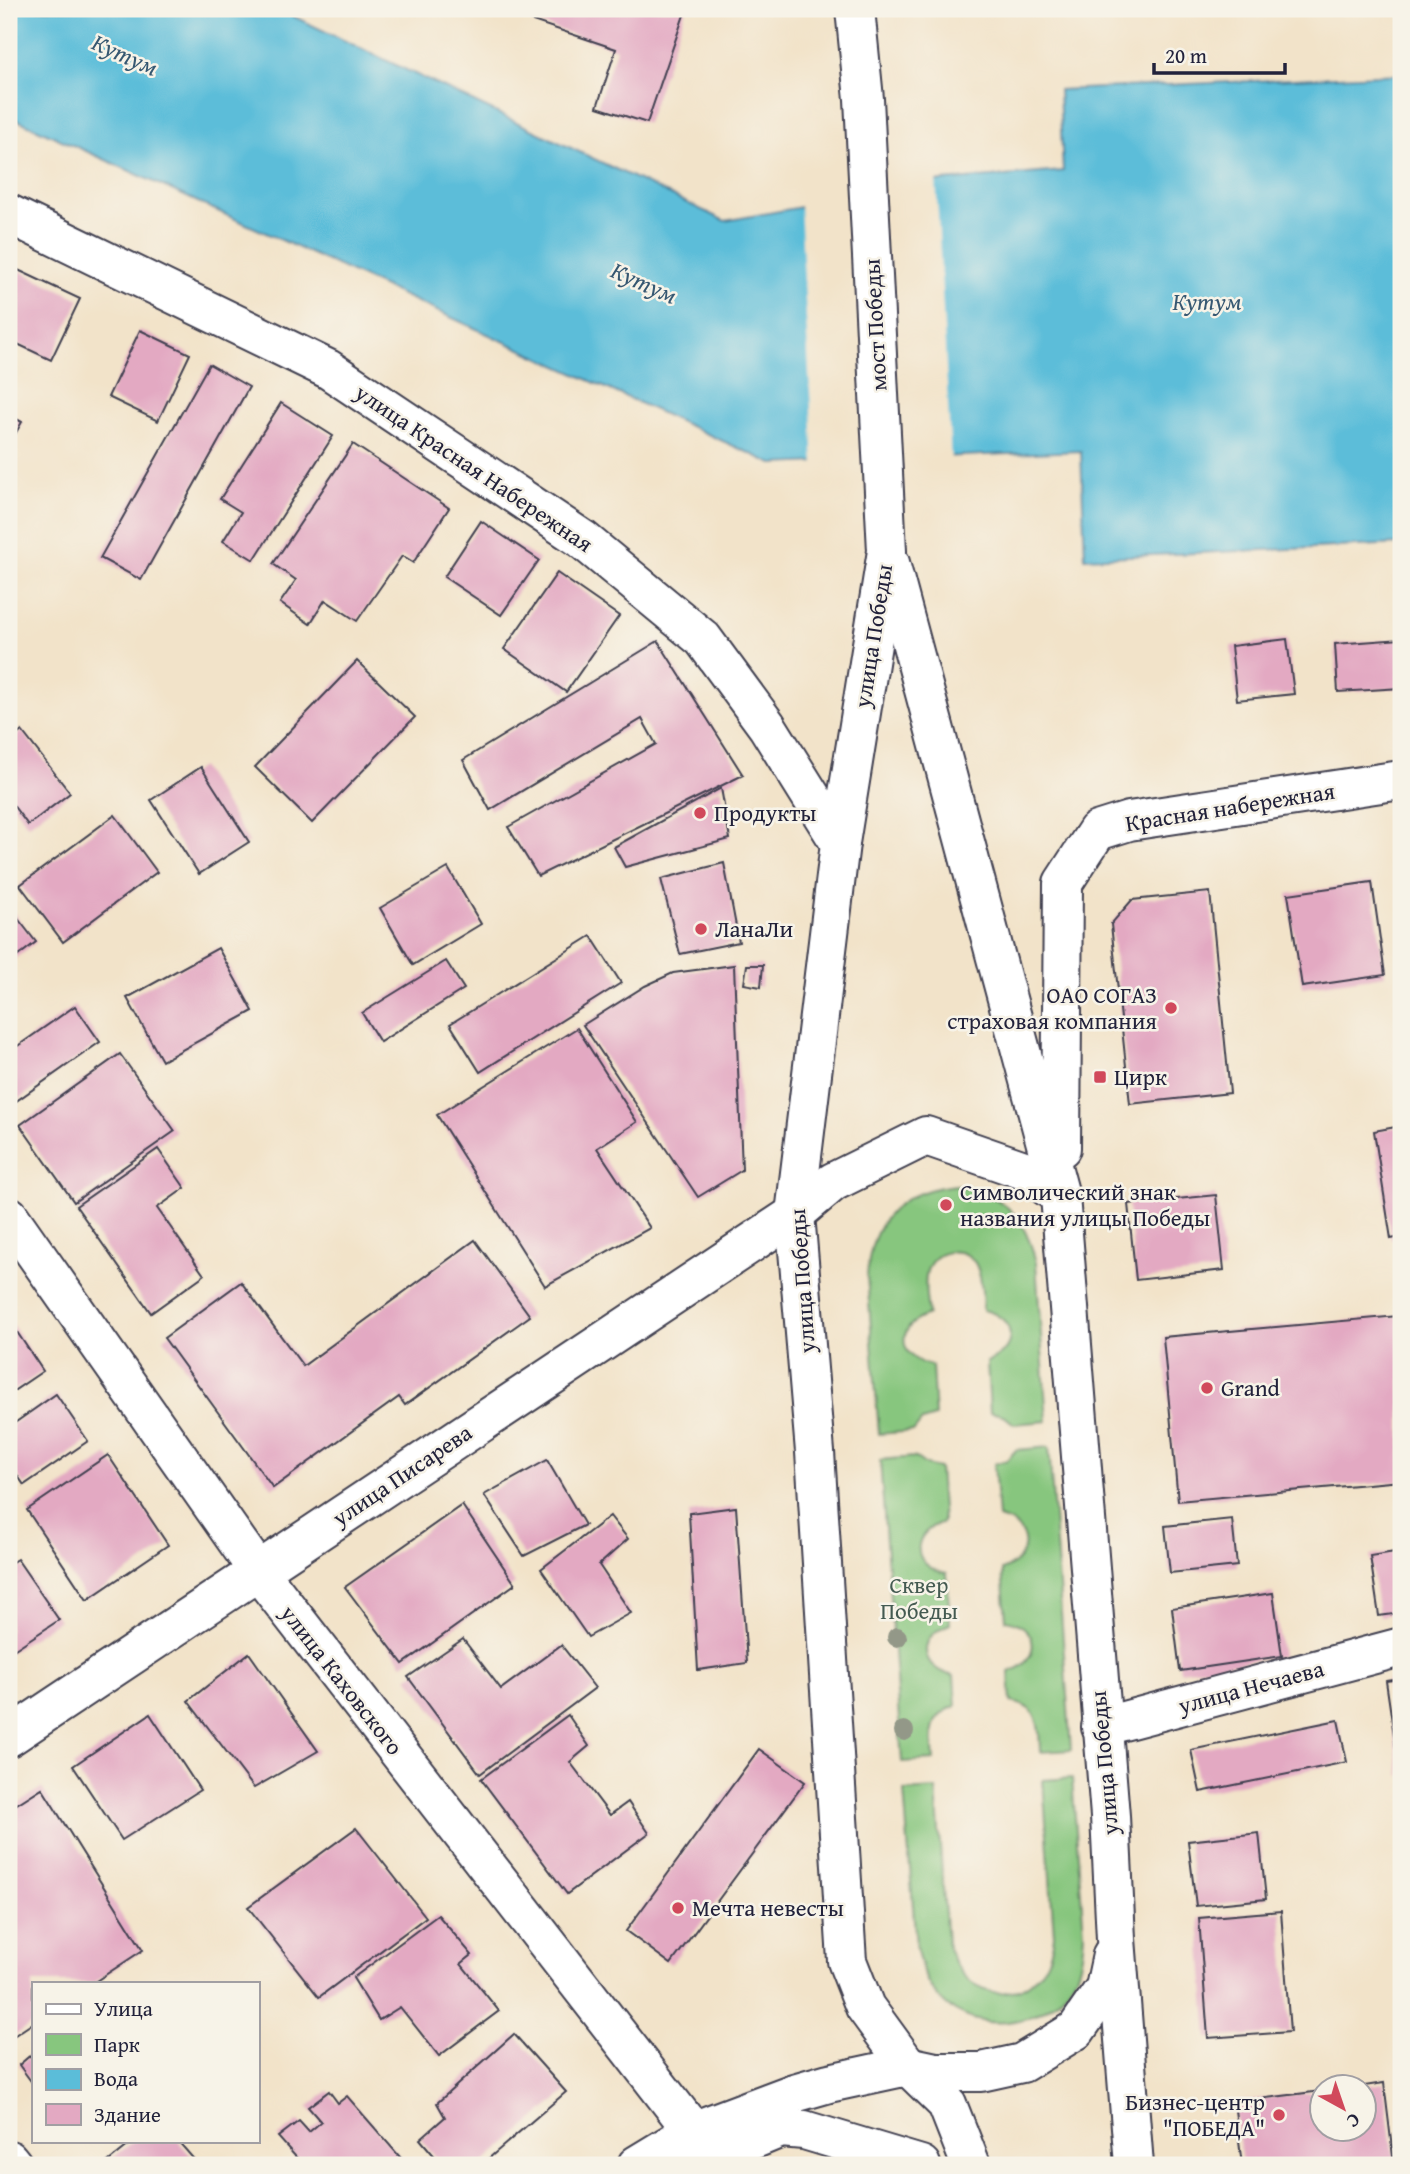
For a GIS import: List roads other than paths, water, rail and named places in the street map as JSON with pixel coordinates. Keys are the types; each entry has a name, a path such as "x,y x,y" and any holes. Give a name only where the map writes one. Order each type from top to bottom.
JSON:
{"main road":[{"name":"мост Победы","path":"855,9 864,99 887,551"},
{"name":"улица Красная Набережная","path":"9,215 328,369 582,539 703,639 767,726 840,842"},
{"name":"улица Победы","path":"887,551 840,842 795,1214 815,1452 847,1961 865,2007 908,2066"},
{"name":"улица Победы","path":"887,551 1060,1196 1110,1816 1116,1939"},
{"name":"Красная набережная","path":"1060,1196 1063,883 1097,831 1129,821 1401,780"},
{"name":"улица Писарева","path":"9,1737 795,1214 832,1182 926,1136 1024,1170 1060,1196"},
{"name":"улица Каховского","path":"9,1216 258,1572 692,2148"},
{"name":"улица Нечаева","path":"1101,1727 1401,1647"},
{"path":"692,2148 794,2093 829,2083 908,2066 936,2072 981,2072 1022,2063 1076,2030 1105,1988 1116,1939"},
{"path":"1116,1939 1134,2165"},
{"path":"908,2066 947,2104 971,2165"},
{"path":"637,2165 692,2148 781,2128 804,2130 921,2165"},
{"path":"9,2160 13,2165"}],"water":[{"name":"Кутум","path":"9,9 278,9 725,221 942,181 1063,171 1059,90 1401,74 1401,544 1085,558 1081,451 773,464 9,116"}],"place":[{"name":"Продукты","path":"700,813"},
{"name":"ЛанаЛи","path":"701,929"},
{"name":"ОАО СОГАЗ страховая компания","path":"1171,1008"},
{"name":"Цирк","path":"1100,1077"},
{"name":"Символический знак названия улицы Победы","path":"946,1205"},
{"name":"Grand","path":"1207,1388"},
{"name":"Мечта невесты","path":"678,1908"},
{"name":"Бизнес-центр \"ПОБЕДА\"","path":"1279,2115"}],"park label":[{"name":"Сквер Победы","path":"919,1598"}]}
